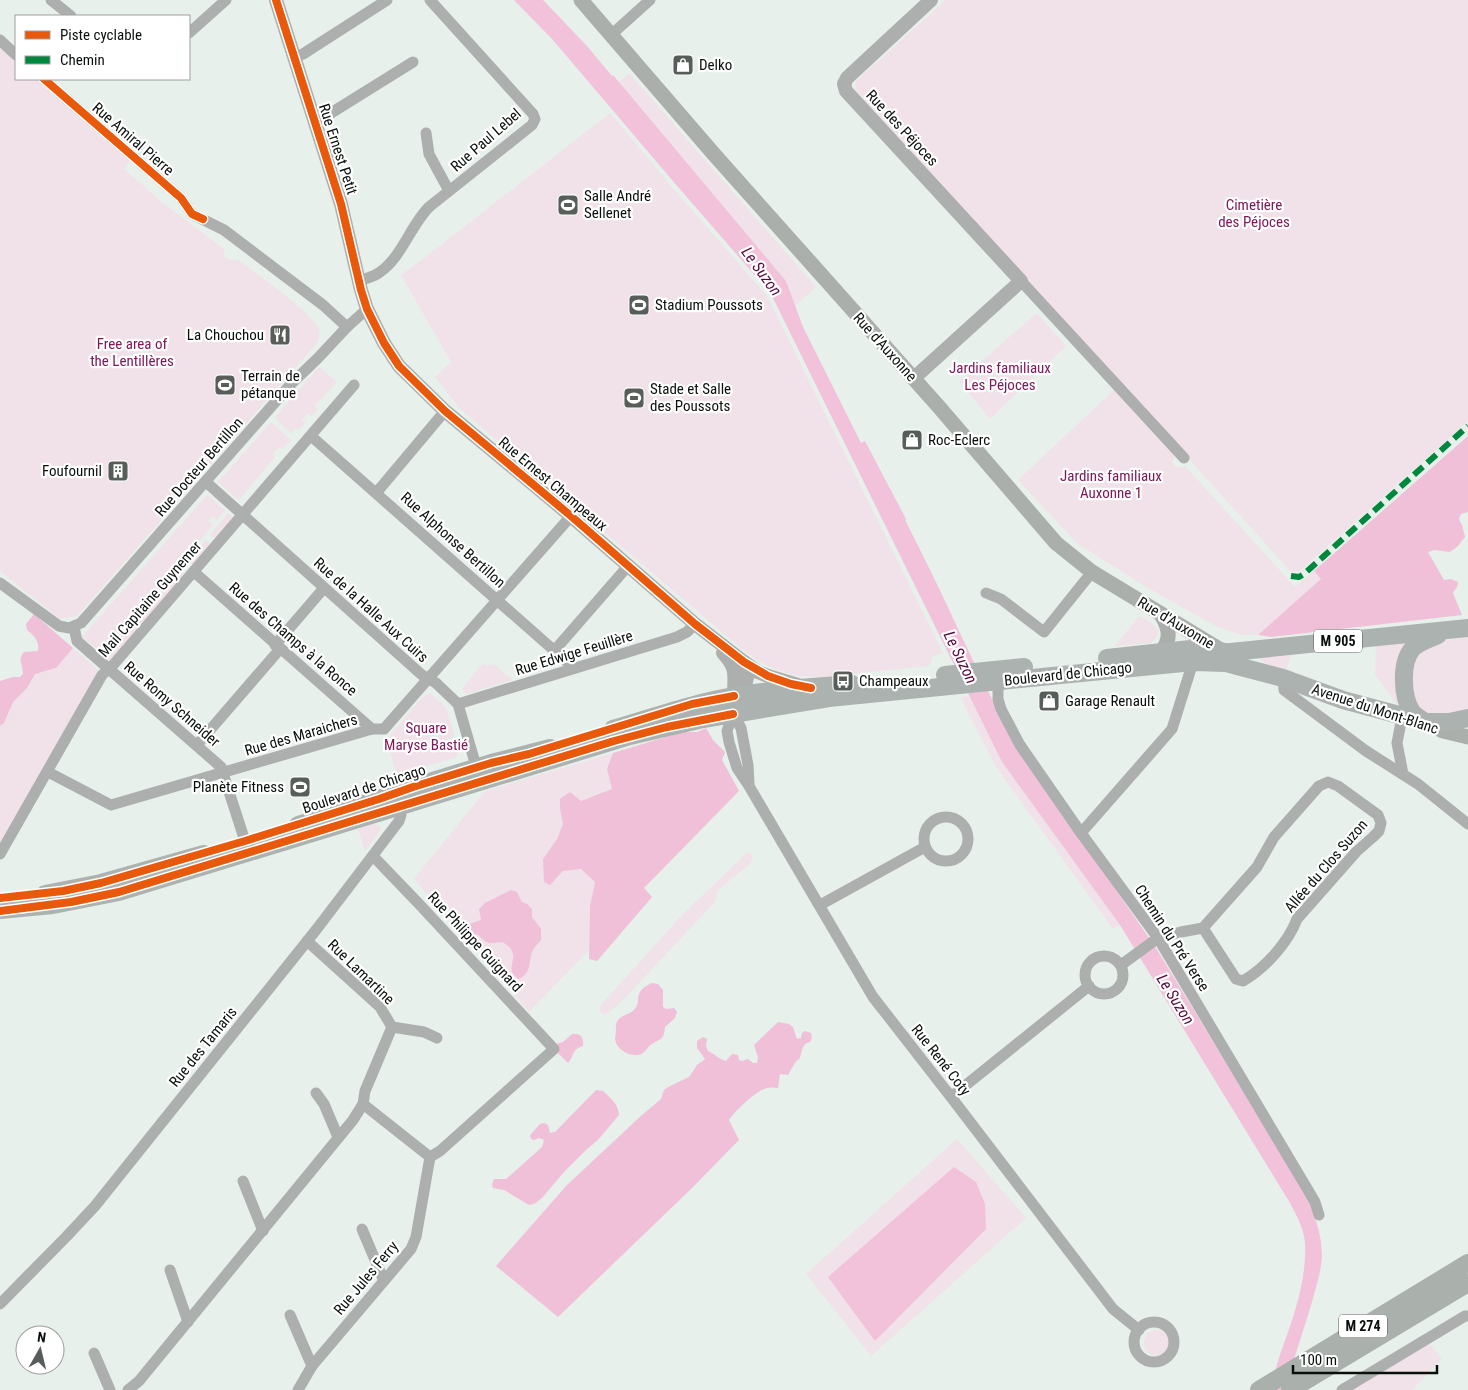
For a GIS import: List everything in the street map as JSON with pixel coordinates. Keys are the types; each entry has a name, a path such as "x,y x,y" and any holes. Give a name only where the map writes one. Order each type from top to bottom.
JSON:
{"highway":[{"name":"M 274","path":"1258,1390 1468,1262"},
{"name":"M 274","path":"1290,1390 1468,1283"}],"main road":[{"name":"Rue d'Auxonne","path":"581,0 712,152 914,378 1056,543 1092,572 1224,652"},
{"path":"1161,652 1165,647 1169,632 1167,623 1162,616"},
{"path":"1460,629 1424,641 1414,648 1404,669 1404,681 1412,713 1425,722 1448,722 1468,718"},
{"name":"M 905","path":"1224,652 1460,629"},
{"name":"Boulevard de Chicago","path":"990,678 1161,652 1200,648 1224,652"},
{"path":"1145,666 1160,659 1224,652 1283,678"},
{"name":"Boulevard de Chicago","path":"478,775 539,751 692,704 734,696 811,688 990,678 1193,662 1226,663 1283,678"},
{"name":"Avenue du Mont-Blanc","path":"1283,678 1343,700 1425,722 1443,731 1468,737"},
{"name":"Boulevard de Chicago","path":"0,907 62,904 118,892 478,775 630,736 733,714 954,680"},
{"path":"733,714 734,696"},
{"name":"Boulevard de Chicago","path":"0,907 101,884 397,800"}],"street":[{"path":"51,0 70,15"},
{"path":"190,32 226,0"},
{"name":"Rue Ernest Petit","path":"276,0 341,204 367,309"},
{"path":"294,58 387,0"},
{"name":"Rue Paul Lebel","path":"359,280 370,278 385,268 424,212 534,122 535,119 533,114 430,0"},
{"path":"611,35 650,0"},
{"name":"Rue des Péjoces","path":"932,0 847,78 844,84 846,91 1021,281"},
{"path":"0,40 15,54"},
{"path":"315,123 413,62"},
{"name":"Rue Amiral Pierre","path":"45,80 181,198 192,214 224,230 323,305 347,327"},
{"name":"Rue Paul Lebel","path":"426,133 429,154 449,191"},
{"path":"914,378 1021,281 1184,458"},
{"name":"Rue Docteur Bertillon","path":"74,627 85,620 292,383 367,309"},
{"name":"Rue Ernest Champeaux","path":"367,309 391,355 411,379 445,411 571,516 695,624 744,662 768,676 791,684 811,688"},
{"name":"Mail Capitaine Guynemer","path":"0,854 102,675 194,572 354,385"},
{"path":"377,492 445,411"},
{"name":"Rue Alphonse Bertillon","path":"311,436 377,492 574,668"},
{"name":"Rue de la Halle Aux Cuirs","path":"206,482 422,675 436,683 458,704"},
{"name":"Rue des Maraichers","path":"48,772 112,805 372,729 384,729 571,516"},
{"path":"554,651 628,566"},
{"name":"Rue des Champs à la Ronce","path":"194,572 372,729"},
{"path":"986,593 1001,599 1044,632 1092,572"},
{"path":"0,583 54,623 64,628 74,627"},
{"path":"197,745 324,588"},
{"name":"Rue Ernest Champeaux","path":"695,624 732,663 734,668 734,696"},
{"name":"Rue Edwige Feuillère","path":"458,704 677,637 687,632 695,624"},
{"name":"Rue Romy Schneider","path":"74,627 77,641 221,767 245,842"},
{"path":"630,736 681,716 709,708 734,696 746,683 747,671 744,662"},
{"path":"1081,833 1172,729 1193,662"},
{"name":"Chemin du Pré Verse","path":"990,678 1000,709 1020,745 1081,833 1158,938 1315,1202 1319,1215"},
{"path":"1283,678 1284,690 1366,751 1418,784 1468,824"},
{"path":"733,714 754,702 773,699 811,688"},
{"path":"458,704 478,775"},
{"name":"Rue René Coty","path":"733,714 741,728 748,765 749,786 873,997 1113,1309 1139,1330"},
{"path":"1402,717 1397,743 1403,774"},
{"name":"Allée du Clos Suzon","path":"1328,782 1338,786 1378,815 1381,823 1379,831 1356,852 1296,919 1286,940 1255,974 1244,981 1236,979 1203,928 1257,867 1274,837 1319,786 1328,782"},
{"name":"Rue des Tamaris","path":"0,1304 95,1206 307,941 401,818 397,800"},
{"path":"820,905 925,847"},
{"name":"Rue Philippe Guignard","path":"373,856 554,1049 440,1151 430,1157"},
{"path":"1121,965 1158,938 1203,928"},
{"name":"Rue Lamartine","path":"307,941 380,1007 392,1027"},
{"path":"1112,956 1121,965 1124,978 1118,989 1106,994 1093,991 1089,986 1085,974 1086,968 1094,958 1112,956"},
{"path":"951,1097 1089,986"},
{"name":"Rue Lamartine","path":"392,1027 424,1032 437,1038"},
{"name":"Rue Lamartine","path":"128,1390 139,1381 353,1120 363,1104 365,1091 392,1027"},
{"path":"316,1093 324,1104 338,1136"},
{"path":"363,1104 430,1157"},
{"name":"Rue Jules Ferry","path":"298,1390 312,1366 411,1249 416,1237 430,1157"},
{"path":"243,1181 263,1231"},
{"path":"362,1229 384,1281"},
{"path":"170,1270 188,1322"},
{"path":"290,1315 312,1366"},
{"path":"1342,1390 1465,1316 1468,1316"},
{"path":"94,1353 110,1390"}],"green space":[{"name":"Cimetière des Péjoces","path":"946,0 1468,0 1468,421 1300,571 1291,572 855,89 856,81"},
{"name":"Free area of the Lentillères","path":"0,45 15,57 15,80 41,80 130,161 124,169 162,202 223,248 225,257 230,260 238,260 296,304 315,323 319,336 318,342 77,616 60,619 0,571"},
{"path":"629,73 816,287 795,306 786,281 619,82"},
{"name":"Stade et Salle des Poussots","path":"610,113 767,296 943,653 932,656 929,666 821,677 799,676 776,670 755,659 460,409 435,377 451,362 401,275"},
{"name":"Jardins familiaux Les Péjoces","path":"1037,313 1066,346 990,419 959,381"},
{"path":"319,367 337,382 314,406 318,409 312,416 308,413 302,420 305,423 299,430 296,428 291,433 275,418"},
{"name":"Jardins familiaux Auxonne 1","path":"1115,389 1174,454 1173,464 1177,468 1186,467 1295,587 1314,571 1322,579 1258,635 1241,635 1216,626 1148,588 1078,544 1018,480"},
{"path":"271,422 291,440 282,449 279,447 272,454 275,457 239,500 218,482"},
{"path":"207,495 225,510 217,520 212,516 208,521 213,525 177,566 172,577 167,582 162,579 158,583 163,587 151,600 142,604 101,652 82,637"},
{"path":"228,513 235,519 216,540 210,535"},
{"path":"206,540 212,546 194,566 190,562 195,552"},
{"path":"182,571 187,575 111,662 104,656 111,648 115,652 119,647 115,643 144,610 147,612"},
{"path":"1139,616 1154,626 1158,631 1157,636 1151,643 1115,646"},
{"path":"1468,637 1468,712 1434,716 1419,710 1410,679 1415,654 1439,641"},
{"path":"1419,638 1403,707 1395,709 1396,703 1375,675 1376,643"},
{"path":"73,648 98,670 0,846 0,726 4,723 13,702 27,688 35,674 56,668"},
{"path":"1292,651 1286,671 1261,660 1261,657"},
{"path":"482,664 488,666 494,664 512,680 467,694 462,689"},
{"name":"Square Maryse Bastié","path":"430,693 446,708 459,749 457,757 397,775 387,742 392,733 425,695"},
{"path":"969,696 1002,762 1120,925 1113,929 996,767 960,697"},
{"path":"613,753 607,769 612,789 560,809 563,823 557,839 543,859 556,880 563,871 582,869 595,882 590,906 589,950 529,1012 414,879 485,791"},
{"path":"374,824 380,826 381,829 365,851 358,829"},
{"path":"748,852 753,855 751,863 718,890 715,902 620,1003 605,1015 599,1011 601,1005 683,914"},
{"path":"957,1139 1026,1218 871,1356 806,1274"},
{"path":"1157,1330 1166,1334 1170,1343 1166,1352 1157,1356 1148,1352 1144,1343 1148,1334"},
{"path":"1428,1342 1442,1359 1412,1390 1348,1390"}],"shaded area":[{"path":"1468,436 1468,512 1461,514 1459,519 1465,537 1450,552 1434,550 1428,552 1444,580 1451,579 1458,582 1453,593 1462,615 1271,637 1258,635 1321,579 1314,571"},
{"path":"34,614 73,648 56,668 35,674 27,688 13,702 4,723 0,726 0,681 20,677 23,674 21,660 24,652 38,651 37,642 34,636 27,630 26,624"},
{"path":"706,728 713,740 725,752 722,760 739,791 644,888 652,897 597,961 589,959 590,906 595,882 581,869 563,871 550,885 544,882 543,859 557,839 563,824 560,799 570,792 581,801 612,789 607,769 613,753 682,732 697,732"},
{"path":"511,890 517,892 522,902 532,909 532,917 541,929 541,940 533,950 526,973 519,979 512,972 513,955 510,947 503,942 487,942 478,935 470,934 467,930 469,924 481,920 479,909 485,903"},
{"path":"652,983 658,984 663,990 663,1007 666,1009 674,1008 677,1012 675,1018 665,1027 662,1038 638,1055 630,1054 620,1049 616,1043 616,1023 620,1018 634,1010 638,1003 639,993"},
{"path":"778,1022 789,1024 793,1027 797,1039 801,1038 802,1033 805,1031 811,1033 812,1038 804,1046 800,1058 788,1075 780,1074 778,1088 766,1088 758,1092 736,1112 729,1120 739,1140 558,1317 496,1266 567,1185 661,1099 664,1090 689,1077 697,1065 705,1059 697,1048 697,1041 703,1037 707,1039 706,1046 708,1051 726,1061 732,1054 738,1055 739,1060 748,1059 753,1063 757,1063 758,1057 754,1045"},
{"path":"572,1034 578,1034 581,1037 583,1046 575,1051 568,1063 558,1053 556,1044 563,1042"},
{"path":"596,1090 603,1091 616,1104 619,1115 598,1140 564,1172 542,1198 529,1205 504,1190 493,1188 494,1179 506,1179 542,1147 544,1140 539,1138 531,1139 530,1135 540,1124 548,1125 550,1133 555,1132"}],"water":[{"name":"Le Suzon","path":"514,0 543,0 613,75 786,281 803,327 861,443 865,441 906,519 982,679 1015,742 1156,948 1304,1191 1319,1231 1322,1257 1312,1302 1284,1390 1270,1390 1299,1297 1305,1257 1303,1233 1290,1203 1120,925 1002,762 771,294 553,40"},
{"path":"954,1167 976,1182 985,1204 986,1229 875,1341 828,1277"}],"marked path":[{"path":"1291,576 1299,577 1304,574 1468,426"}],"cycle path":[{"path":"276,0 341,204 367,309 384,343 399,366 445,411 571,516 695,624 744,662 768,676 791,684 811,688"},
{"path":"45,80 181,198 192,214 203,219"},
{"path":"0,898 63,891 101,883 245,841 491,763 529,754 692,704 734,696"},
{"path":"0,911 71,902 119,892 614,741 667,727 733,714"}],"place":[{"name":"Delko","path":"683,65"},
{"name":"Salle André Sellenet","path":"568,205"},
{"name":"Stadium Poussots","path":"639,305"},
{"name":"La Chouchou","path":"280,335"},
{"name":"Terrain de pétanque","path":"225,385"},
{"name":"Stade et Salle des Poussots","path":"634,398"},
{"name":"Roc-Eclerc","path":"912,440"},
{"name":"Foufournil","path":"118,471"},
{"name":"Champeaux","path":"843,681"},
{"name":"Garage Renault","path":"1049,701"},
{"name":"Planète Fitness","path":"300,787"}]}
